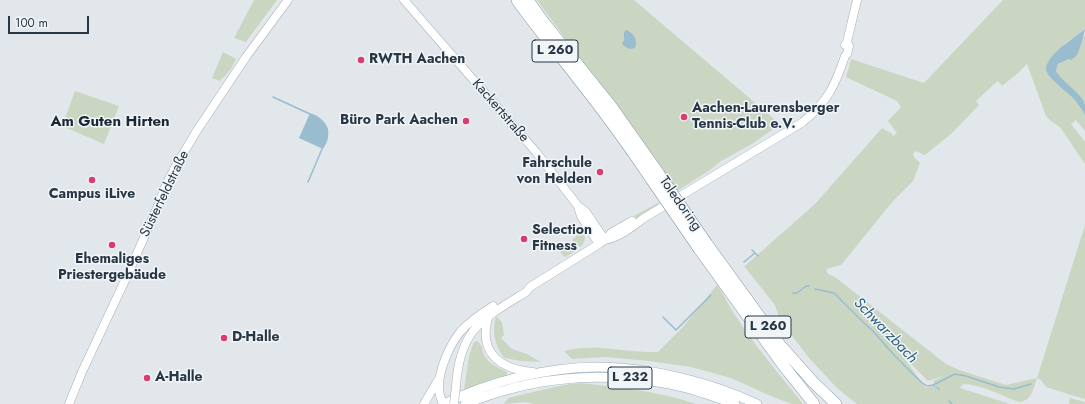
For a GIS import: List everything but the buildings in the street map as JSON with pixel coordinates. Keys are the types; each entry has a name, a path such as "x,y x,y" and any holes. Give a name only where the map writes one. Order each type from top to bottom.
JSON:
{"highway":[{"name":"Toledoring","path":"517,0 530,19 655,177"},
{"name":"Toledoring","path":"528,0 611,106 655,177 783,365 814,404"},
{"name":"Toledoring","path":"703,246 781,346 813,382 836,404"}],"main road":[{"name":"Süsterfeldstraße","path":"69,404 173,171 210,110 288,0"},
{"name":"Kackertstraße","path":"404,0 536,152 578,206 581,216 602,242"},
{"path":"454,404 458,366 463,347 474,328 489,316 526,292 530,287 602,242 611,233 632,222 644,218 803,122 820,107 826,100 838,77 847,54 849,46 847,42 857,0"},
{"path":"424,404 440,376 450,349 457,336 466,326 478,316 523,287 530,287"},
{"path":"489,316 485,336 488,348 494,357 503,364 512,368 525,372 540,373"},
{"name":"L 232","path":"443,404 495,384 540,373 600,367 668,375 701,383 757,404"},
{"path":"440,376 439,392 443,404"},
{"name":"L 232","path":"465,404 522,385 562,379 600,377 631,378 673,384 735,404"}],"green space":[{"path":"254,0 277,0 246,42 234,38"},
{"path":"537,0 634,0 780,124 752,144 721,161 710,170 677,191"},
{"path":"1003,0 1085,0 1085,29 1065,43 1055,53 1049,75 1075,99 1083,110 1085,115 1085,131 1076,120 1071,124 1085,142 1085,164 1060,127 1046,116 1027,64 1002,86 998,81 992,86 976,101 979,105 951,134 925,155 916,151 913,154 920,163 913,181 893,201 841,265 826,269 828,274 835,277 946,364 959,370 1006,385 1037,378 1031,394 1023,401 1019,402 984,388 963,384 960,388 1010,404 857,404 837,388 809,358 780,320 775,305 744,266 815,204 882,128 891,133 893,136 897,133 888,121 901,107 897,101 846,77 851,59 924,83","holes":["901,354 928,381 944,376 933,381 938,389 932,386 926,388"]},
{"path":"1085,35 1085,104 1079,95 1060,78 1056,71 1058,64 1076,56"},
{"path":"223,52 236,59 231,69 220,81 212,78"},
{"path":"75,91 119,106 104,144 62,126"},
{"path":"658,203 659,205 639,217 630,218"},
{"path":"1085,225 1085,399 1046,387 1041,380 1037,378"},
{"path":"583,229 585,239 580,247 572,240 575,237 576,238 576,236"},
{"path":"568,244 576,251 565,257 560,252"},
{"path":"717,285 751,338 803,404 792,404 731,378 691,367 606,357 572,359 564,351 591,348 658,352 682,328"},
{"path":"496,316 502,322 504,335 501,338 512,349 527,354 541,362 504,358 496,343 494,327"},
{"path":"477,341 481,345 484,355 488,361 507,372 507,376 464,390 469,356 474,342"},
{"path":"579,383 653,393 696,404 534,404 525,402 504,404 508,398"},
{"path":"1070,398 1085,402 1085,404 1069,404"}],"water":[{"path":"1085,29 1077,56 1071,60 1069,59 1058,64 1056,71 1081,97 1085,105 1085,115 1074,99 1050,77 1046,68 1049,60 1056,52"},
{"path":"626,30 635,37 635,48 631,49 622,44 624,40 624,32"},
{"path":"310,113 321,119 328,129 328,138 323,149 299,138"}],"waterway":[{"path":"273,97 310,114"},
{"path":"308,182 322,149"},
{"name":"Schwarzbach","path":"752,250 758,256"},
{"path":"744,262 755,253"},
{"name":"Schwarzbach","path":"793,293 797,293 806,286 809,286"},
{"name":"Schwarzbach","path":"815,289 834,293 872,330 921,382 927,386 933,385 939,389"},
{"path":"663,317 676,330 711,295"},
{"path":"933,385 955,374 999,387 1014,389 1031,384"},
{"name":"Schwarzbach","path":"949,401 952,404"}],"place":[{"name":"RWTH Aachen","path":"361,60"},
{"name":"Aachen-Laurensberger Tennis-Club e.V.","path":"684,117"},
{"name":"Büro Park Aachen","path":"466,121"},
{"name":"Fahrschule von Helden","path":"600,172"},
{"name":"Campus iLive","path":"92,180"},
{"name":"Selection Fitness","path":"524,239"},
{"name":"Ehemaliges Priestergebäude","path":"112,245"},
{"name":"D-Halle","path":"224,338"},
{"name":"A-Halle","path":"147,378"}],"district":[{"name":"Am Guten Hirten","path":"110,122"}]}
